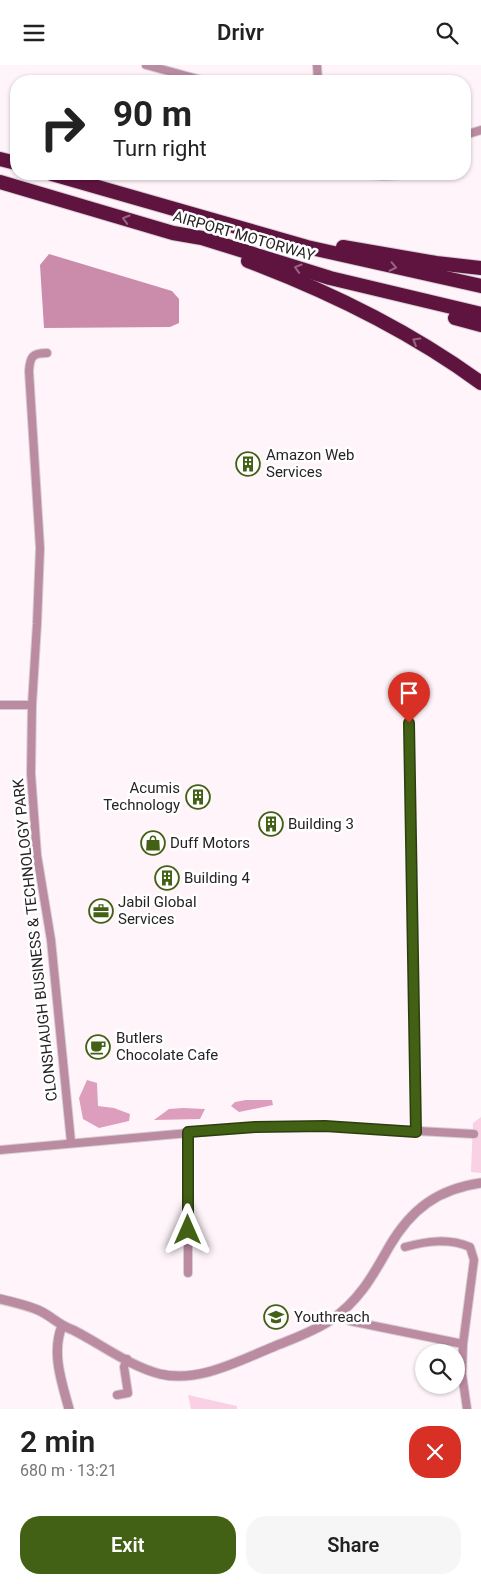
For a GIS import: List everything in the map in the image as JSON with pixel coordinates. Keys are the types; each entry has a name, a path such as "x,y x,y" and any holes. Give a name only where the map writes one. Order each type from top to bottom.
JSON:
{"highway":[{"name":"AIRPORT MOTORWAY","path":"73,180 307,247 481,286"},
{"name":"AIRPORT MOTORWAY","path":"0,182 173,233 202,238 330,278 481,314"},
{"path":"210,219 289,237 436,263 481,268"},
{"path":"173,233 184,239 226,253 321,290 389,325 458,366 481,383"},
{"path":"408,257 481,259"},
{"path":"330,278 395,301 481,325"}],"street":[{"path":"146,65 183,75"},
{"name":"CLONSHAUGH BUSINESS & TECHNOLOGY PARK","path":"47,353 38,353 33,356 30,361 29,371 40,548 32,705 31,774 37,855 51,940 70,1142"},
{"path":"0,705 32,705"},
{"path":"409,723 416,1132"},
{"path":"0,1149 255,1127 325,1126 474,1134"},
{"path":"188,1132 188,1273"},
{"path":"0,1299 38,1311 50,1317 62,1327 73,1329 127,1359 161,1374 178,1376 197,1375 219,1369 312,1331 329,1321 351,1304 365,1286 390,1245 413,1213 439,1195 454,1188 481,1183"},
{"path":"350,1321 463,1344 474,1260 470,1247 459,1242 443,1241 419,1243 405,1247"},
{"path":"62,1327 58,1335 57,1352 59,1371 69,1409"},
{"path":"117,1395 128,1393 124,1367 127,1359"},
{"path":"465,1394 467,1409"}],"shaded area":[{"path":"49,254 172,291 179,299 179,323 170,327 44,328 40,265"},
{"path":"87,1080 97,1083 98,1106 114,1108 130,1114 129,1121 99,1128 83,1119 79,1098"},
{"path":"272,1100 273,1105 239,1112 231,1106 235,1102"},
{"path":"169,1109 205,1109 200,1119 154,1120"},
{"path":"481,1117 481,1173 471,1172 473,1123"},
{"path":"188,1395 237,1406 237,1409 191,1409"}],"place":[{"name":"Amazon Web Services","path":"248,464"},
{"name":"Acumis Technology","path":"198,797"},
{"name":"Building 3","path":"271,824"},
{"name":"Duff Motors","path":"153,843"},
{"name":"Building 4","path":"167,878"},
{"name":"Jabil Global Services","path":"101,911"},
{"name":"Butlers Chocolate Cafe","path":"98,1047"},
{"name":"Youthreach","path":"276,1317"}],"route":[{"path":"188,1230 188,1132 255,1127 325,1126 416,1132 409,723"}]}
